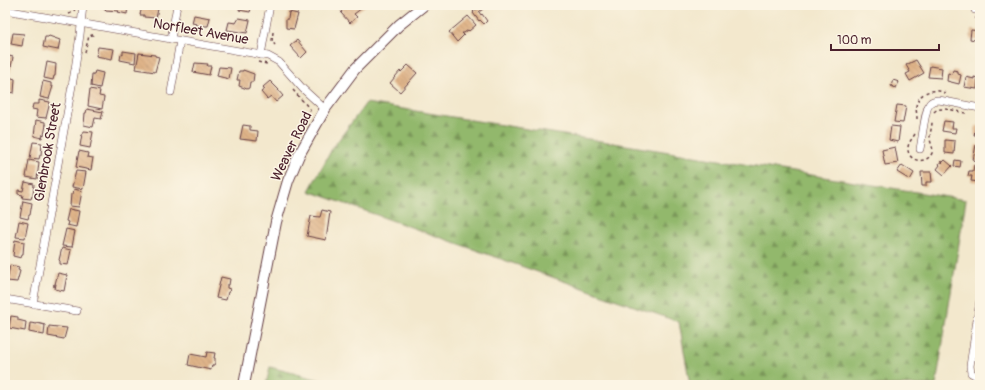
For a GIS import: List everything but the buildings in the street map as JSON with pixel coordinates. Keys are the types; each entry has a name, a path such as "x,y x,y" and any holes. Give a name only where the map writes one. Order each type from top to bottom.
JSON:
{"main road":[{"name":"Weaver Road","path":"244,385 282,199 299,155 325,109 355,69 399,25 424,5"}],"street":[{"name":"Glenbrook Street","path":"33,304 75,69 83,5"},
{"path":"171,39 177,5"},
{"path":"262,55 270,5"},
{"name":"Norfleet Avenue","path":"5,10 274,58 303,89 325,109"},
{"path":"171,92 180,41"},
{"path":"920,149 926,112 930,103 939,100 980,108"},
{"path":"5,299 77,311"},
{"path":"980,300 970,359 971,372 980,378"}],"path":[{"path":"69,14 74,11 76,5"},
{"path":"973,17 980,19"},
{"path":"273,30 272,41 275,45"},
{"path":"85,52 88,36 94,34 102,35"},
{"path":"258,62 271,65"},
{"path":"293,90 310,109 306,119"},
{"path":"918,120 916,105 922,95 933,90 945,92 949,95"},
{"path":"916,130 909,144 908,152 914,160 922,161 930,156 932,151 930,138 934,112 940,109 967,113"},
{"path":"54,282 54,287"},
{"path":"962,384 967,385"}],"green space":[{"path":"366,103 966,200 936,385 690,385 679,322 309,191 332,149"},
{"path":"270,367 339,385 266,385"}]}
